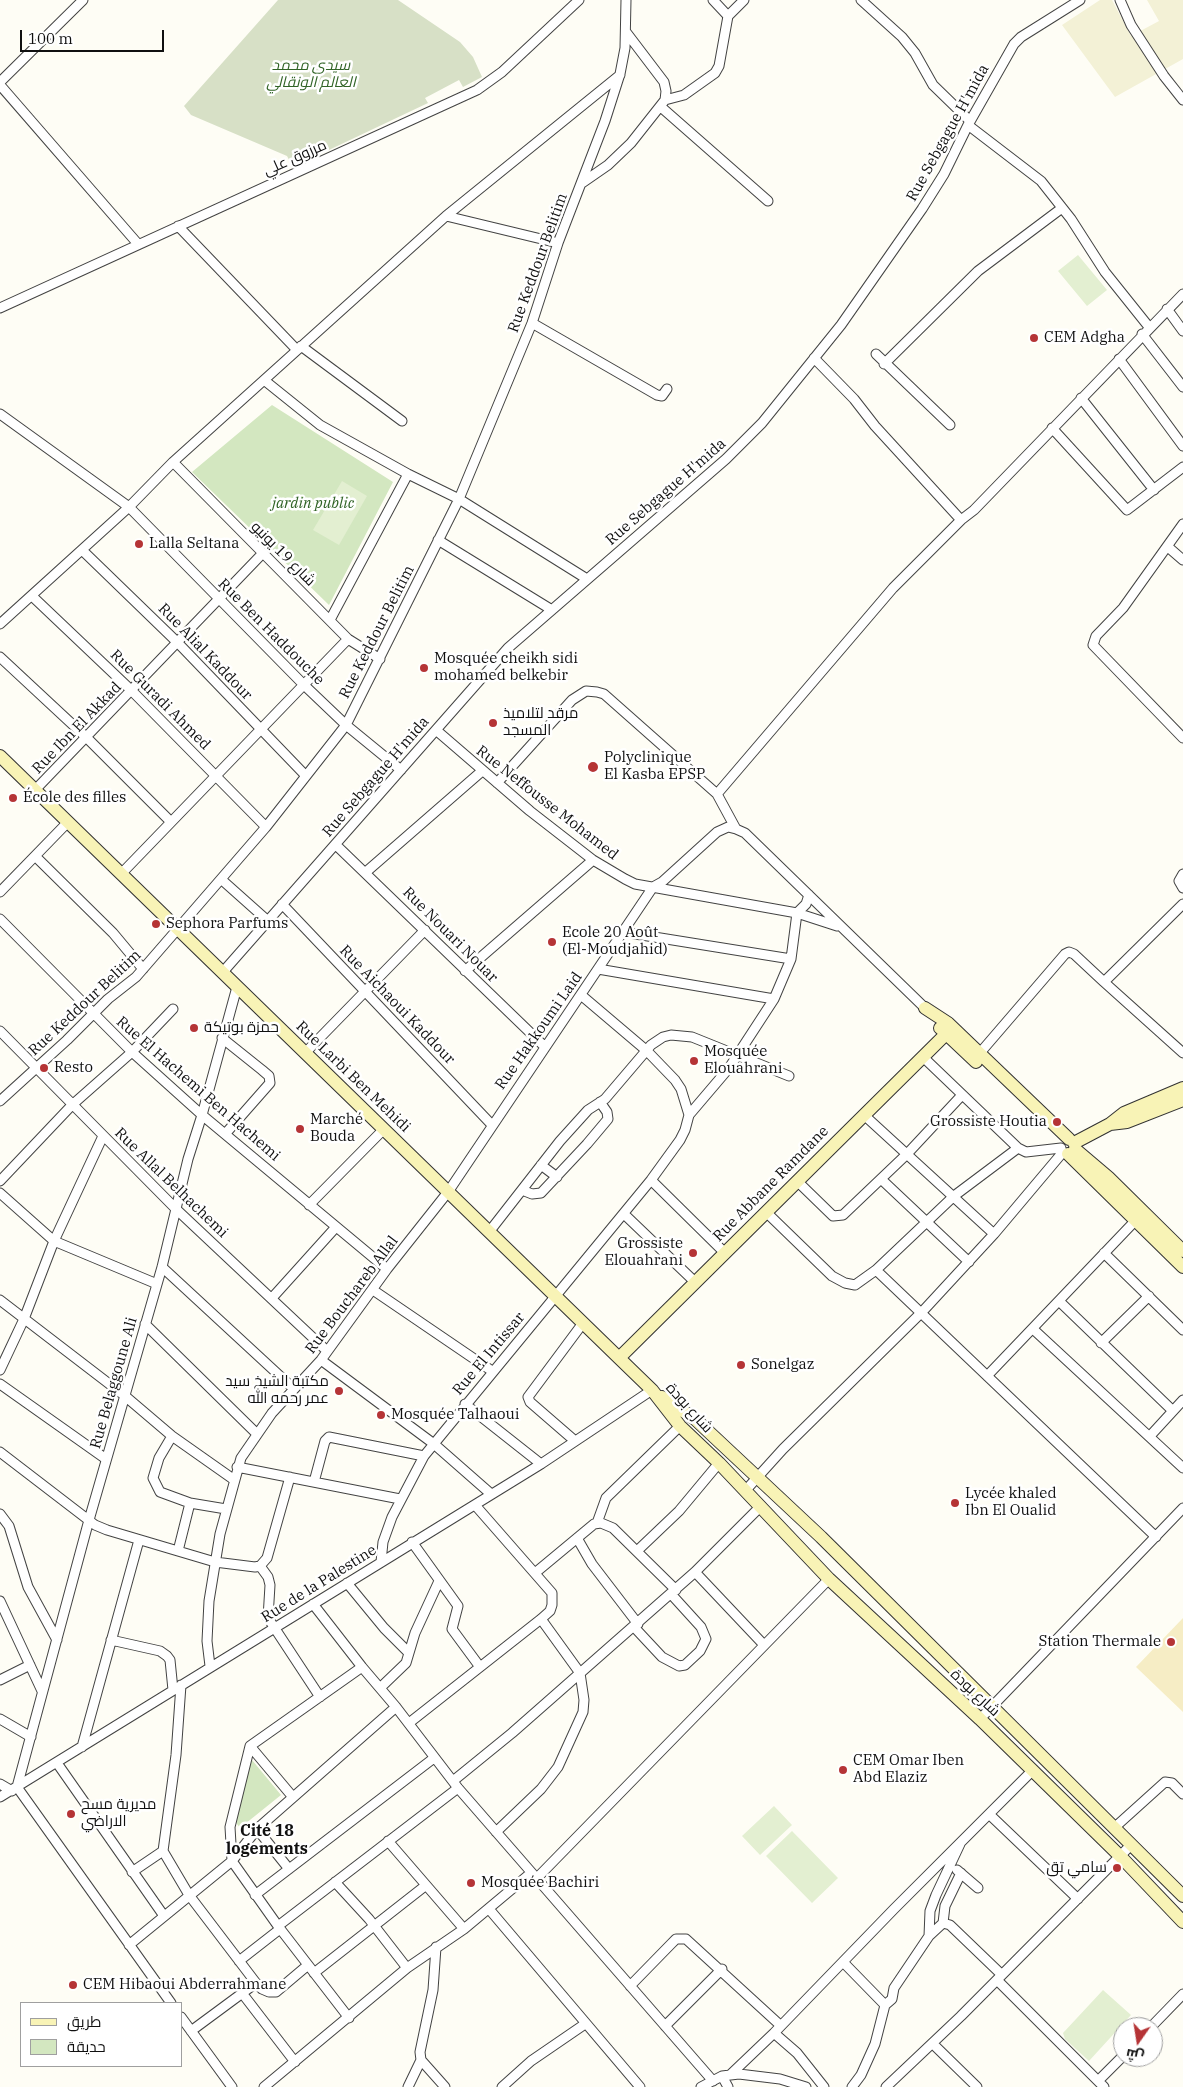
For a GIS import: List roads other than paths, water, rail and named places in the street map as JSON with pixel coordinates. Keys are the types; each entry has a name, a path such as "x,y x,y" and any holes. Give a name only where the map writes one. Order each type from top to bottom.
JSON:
{"street":[{"path":"83,0 0,84 138,244"},
{"name":"مرزوق علي","path":"0,308 482,87 502,72 578,0"},
{"name":"Rue Keddour Belitim","path":"0,1101 114,993 128,986 222,880 346,724 459,499 532,323 558,243 620,74 626,32 626,0"},
{"path":"713,0 728,16"},
{"path":"663,103 684,95 716,72 728,16 744,0"},
{"path":"861,0 902,37 915,53 934,85 969,123 1041,181 1062,208 1105,272 1149,327"},
{"name":"Rue Sebgague H'mida","path":"222,973 495,662 587,579 726,459 762,423 841,325 922,209 944,174 969,123 1014,44 1021,37 1080,0"},
{"path":"1120,0 1130,25 1164,76 1183,100"},
{"path":"581,183 608,164 631,143 663,103 666,91 664,82 626,32"},
{"path":"0,624 129,507 173,462 446,216 620,74"},
{"path":"663,103 768,201"},
{"path":"884,364 978,271 1062,208"},
{"path":"446,216 558,243"},
{"path":"178,226 299,348 402,421"},
{"path":"716,794 893,588 961,520 974,510 1142,334 1183,294"},
{"path":"1167,309 1183,331"},
{"path":"532,323 657,395 662,396 667,389"},
{"path":"1142,334 1183,386"},
{"path":"876,354 884,364 950,425"},
{"path":"814,358 854,399 875,426 961,520"},
{"path":"1119,359 1183,446"},
{"path":"264,380 320,425 408,474 459,499 587,579"},
{"path":"1081,398 1154,490"},
{"name":"Rue Ben Haddouche","path":"0,414 129,507 218,600 303,684 400,770"},
{"path":"1052,428 1127,510 1183,467"},
{"name":"شارع 19 يونيو","path":"173,462 262,554 348,638 380,659"},
{"path":"330,620 408,474"},
{"path":"1183,524 1123,608 1096,636 1093,645 1183,738"},
{"path":"438,540 552,610"},
{"path":"1168,547 1183,560"},
{"name":"Rue Alial Kaddour","path":"82,550 178,642 306,776"},
{"name":"Rue Ibn El Akkad","path":"35,790 262,554"},
{"name":"Rue Guradi Ahmed","path":"32,596 132,691 266,827"},
{"path":"121,874 262,730 348,638"},
{"path":"0,657 87,738 171,822"},
{"path":"497,783 572,700 586,691 604,694 716,794 736,828 744,833 925,1008 946,1034 1008,1087"},
{"name":"Rue Neffousse Mohamed","path":"436,730 482,771 593,860 625,879 653,887 797,913 843,929"},
{"name":"Rue Larbi Ben Mehidi","path":"0,756 652,1390"},
{"path":"366,872 482,771"},
{"path":"0,892 68,822"},
{"name":"Rue Hakkoumi Laid","path":"448,1192 544,1046 581,995 653,887 662,882 717,832 728,827 736,828"},
{"name":"Rue Nouari Nouar","path":"336,844 544,1046"},
{"path":"36,857 113,933 143,969"},
{"path":"465,970 593,860"},
{"path":"1183,874 1179,880 1183,888"},
{"path":"222,880 268,921"},
{"path":"689,1115 739,1055 774,999 790,959 797,913 806,904 809,895"},
{"name":"Rue Aichaoui Kaddour","path":"282,904 492,1125"},
{"path":"1104,982 1183,907"},
{"name":"Rue El Hachemi Ben Hachemi","path":"0,919 132,1052 202,1115 226,1133 387,1270"},
{"path":"305,1053 425,930"},
{"path":"624,932 790,959"},
{"path":"980,1054 1067,952 1074,954 1183,1053"},
{"path":"598,969 774,999"},
{"name":"Rue Belaggoune Ali","path":"15,1789 58,1640 89,1520 100,1488 106,1459 162,1267 188,1159 237,987"},
{"path":"581,995 647,1050 668,1072 681,1089 689,1115"},
{"path":"925,1008 948,1023 980,1054 1008,1087 1135,1220 1183,1267"},
{"path":"0,1181 72,1105 132,1052 173,1009"},
{"name":"Rue Allal Belhachemi","path":"0,1031 176,1209 327,1350"},
{"path":"489,1232 541,1164 588,1110 600,1102 656,1040 671,1034 692,1037 789,1076"},
{"name":"Rue Abbane Ramdane","path":"619,1358 946,1034"},
{"path":"222,1038 262,1070 268,1076 270,1083 226,1133"},
{"path":"923,1057 1018,1148 1026,1152 1067,1147 1110,1124 1124,1113 1183,1088"},
{"path":"797,1181 828,1212 839,1216 849,1211 908,1154 962,1095"},
{"path":"1110,1124 1127,1122 1183,1100"},
{"path":"522,1190 532,1194 541,1193 607,1121 607,1112 600,1102"},
{"name":"Rue El Intissar","path":"380,1562 383,1542 400,1498 424,1456 651,1180 680,1140 689,1115"},
{"path":"864,1115 994,1234"},
{"path":"309,1205 384,1130"},
{"path":"0,1370 24,1319 54,1241 103,1136"},
{"path":"745,1491 970,1262 1067,1147"},
{"path":"1067,1147 1089,1159 1183,1251"},
{"path":"766,1212 839,1280 852,1285 858,1284 876,1270 954,1196 1018,1148"},
{"path":"541,1164 557,1177"},
{"path":"881,1179 970,1262"},
{"path":"651,1180 725,1253"},
{"name":"Rue Bouchareb Allal","path":"210,1666 206,1642 209,1601 226,1509 237,1467 256,1433 321,1360 387,1270 448,1192"},
{"path":"0,1193 54,1241 157,1284"},
{"path":"624,1214 695,1282"},
{"path":"987,1376 1135,1220"},
{"path":"272,1298 336,1227"},
{"path":"1104,1253 1183,1330"},
{"path":"162,1267 294,1389"},
{"path":"876,1270 1156,1537"},
{"path":"374,1290 492,1371"},
{"path":"1101,1342 1149,1296"},
{"path":"0,1300 125,1396 172,1436 233,1479"},
{"path":"1059,1301 1173,1410"},
{"path":"575,1441 530,1402 528,1397 583,1323"},
{"path":"145,1324 256,1433"},
{"path":"1033,1329 1183,1468"},
{"path":"321,1360 434,1444 491,1494"},
{"path":"0,1384 106,1459"},
{"name":"شارع بودة","path":"652,1390 695,1419 757,1477 1183,1896"},
{"name":"شارع بودة","path":"652,1390 680,1426 761,1506 829,1579 980,1719 1121,1857 1183,1922"},
{"name":"Rue de la Palestine","path":"0,1798 210,1666 541,1464 652,1390"},
{"path":"1150,1436 1183,1400"},
{"path":"466,1404 541,1464"},
{"path":"535,1572 597,1523 606,1498 680,1426"},
{"path":"172,1436 159,1458 153,1483 160,1492 190,1502 226,1509"},
{"path":"314,1482 325,1441 329,1437 424,1456"},
{"path":"0,1452 89,1520 107,1530 216,1562 260,1566"},
{"path":"637,1551 679,1511 719,1463"},
{"path":"237,1467 400,1498"},
{"path":"260,1566 267,1558 290,1477"},
{"path":"178,1551 190,1502"},
{"path":"408,1723 550,1611 553,1599 552,1593 475,1505"},
{"path":"239,1961 456,1784 674,1592 761,1506"},
{"path":"980,1719 1183,1508"},
{"path":"0,1514 9,1526 28,1587 58,1640"},
{"path":"577,1538 592,1564 636,1625 662,1657 672,1664 685,1665 700,1652 706,1638 701,1627 674,1592 637,1551 613,1528 597,1523"},
{"path":"82,1747 139,1540"},
{"path":"412,1542 458,1606 452,1630 480,1667"},
{"path":"260,1566 270,1585 267,1615 320,1696"},
{"path":"695,1572 764,1645"},
{"path":"264,2087 407,1968 464,1929 534,1876 829,1579"},
{"path":"380,1688 402,1668 415,1633 439,1581"},
{"path":"347,1584 384,1628 409,1653"},
{"path":"0,1601 4,1617 42,1691"},
{"path":"314,1604 434,1758 496,1832 713,2080"},
{"path":"496,1832 541,1789 564,1756 583,1712 584,1700 580,1673 541,1620"},
{"path":"112,1640 160,1651 170,1660 177,1688 176,1755 163,1851 189,1895 262,1989 276,1992 308,1966"},
{"path":"0,1680 30,1665"},
{"path":"349,2018 255,1896 232,1861 230,1827 250,1746 362,1667"},
{"path":"129,1945 232,1861 257,1828 396,1707"},
{"path":"0,1719 31,1737"},
{"path":"250,1746 292,1796"},
{"path":"255,1896 434,1758"},
{"path":"57,1763 164,1916"},
{"path":"702,2086 726,2075 774,2033 962,1839 990,1815 1032,1771"},
{"path":"1114,1828 1165,1782 1172,1783 1183,1794"},
{"path":"0,1784 15,1789 171,2002"},
{"path":"990,1815 1078,1899"},
{"path":"257,1828 290,1869"},
{"path":"929,1936 930,1911 962,1839"},
{"path":"388,1841 464,1929"},
{"path":"886,2087 933,2044 1131,1845"},
{"path":"132,1872 163,1851"},
{"path":"951,1865 978,1888"},
{"path":"852,2087 861,2075 875,2044 885,2005 892,1999 894,1988 929,1936 943,1923 945,1906 961,1873"},
{"path":"335,1882 376,1927 407,1968"},
{"path":"314,1974 376,1927 425,1886"},
{"path":"489,1909 640,2087"},
{"path":"943,1923 950,1926 1101,2084 1114,2067"},
{"path":"630,1986 671,1944 682,1938 686,1939 722,1969 780,2025"},
{"path":"408,2087 421,2060 422,2034 433,1990 436,1947"},
{"path":"843,1962 885,2005"},
{"path":"665,2026 722,1969"},
{"path":"192,2031 256,1983"},
{"path":"242,1993 295,2062"},
{"path":"1161,2017 1183,1994"},
{"path":"182,2018 232,2087"},
{"path":"502,2087 531,2061 585,2024"},
{"path":"774,2033 797,2053 824,2087"},
{"path":"933,2044 977,2087"},
{"path":"421,2060 445,2087"},
{"path":"726,2075 728,2087"},
{"path":"726,2075 758,2075 806,2087"}],"place":[{"name":"CEM Adgha","path":"1034,338"},
{"name":"Lalla Seltana","path":"139,544"},
{"name":"Mosquée cheikh sidi mohamed belkebir","path":"424,668"},
{"name":"مرقد لتلاميذ المسجد","path":"493,723"},
{"name":"Polyclinique El Kasba EPSP","path":"593,767"},
{"name":"École des filles","path":"13,798"},
{"name":"Sephora Parfums","path":"156,924"},
{"name":"Ecole 20 Août (El-Moudjahid)","path":"552,942"},
{"name":"حمزة بوتيكة","path":"194,1028"},
{"name":"Mosquée Elouahrani","path":"694,1061"},
{"name":"Resto","path":"44,1068"},
{"name":"Grossiste Houtia","path":"1057,1122"},
{"name":"Marché Bouda","path":"300,1129"},
{"name":"Grossiste Elouahrani","path":"693,1253"},
{"name":"Sonelgaz","path":"741,1365"},
{"name":"مكتبة الشيخ سيد عمر رحمه الله","path":"339,1391"},
{"name":"Mosquée Talhaoui","path":"381,1415"},
{"name":"Lycée khaled Ibn El Oualid","path":"955,1503"},
{"name":"Station Thermale","path":"1171,1642"},
{"name":"CEM Omar Iben Abd Elaziz","path":"843,1770"},
{"name":"مديرية مسح الاراضي","path":"71,1814"},
{"name":"سامي تق","path":"1117,1868"},
{"name":"Mosquée Bachiri","path":"471,1883"},
{"name":"CEM Hibaoui Abderrahmane","path":"73,1985"}],"district":[{"name":"Cité 18 logements","path":"267,1840"}],"park label":[{"name":"سيدي محمد العالم الونقالي","path":"311,74"},
{"name":"jardin public","path":"313,504"}]}
